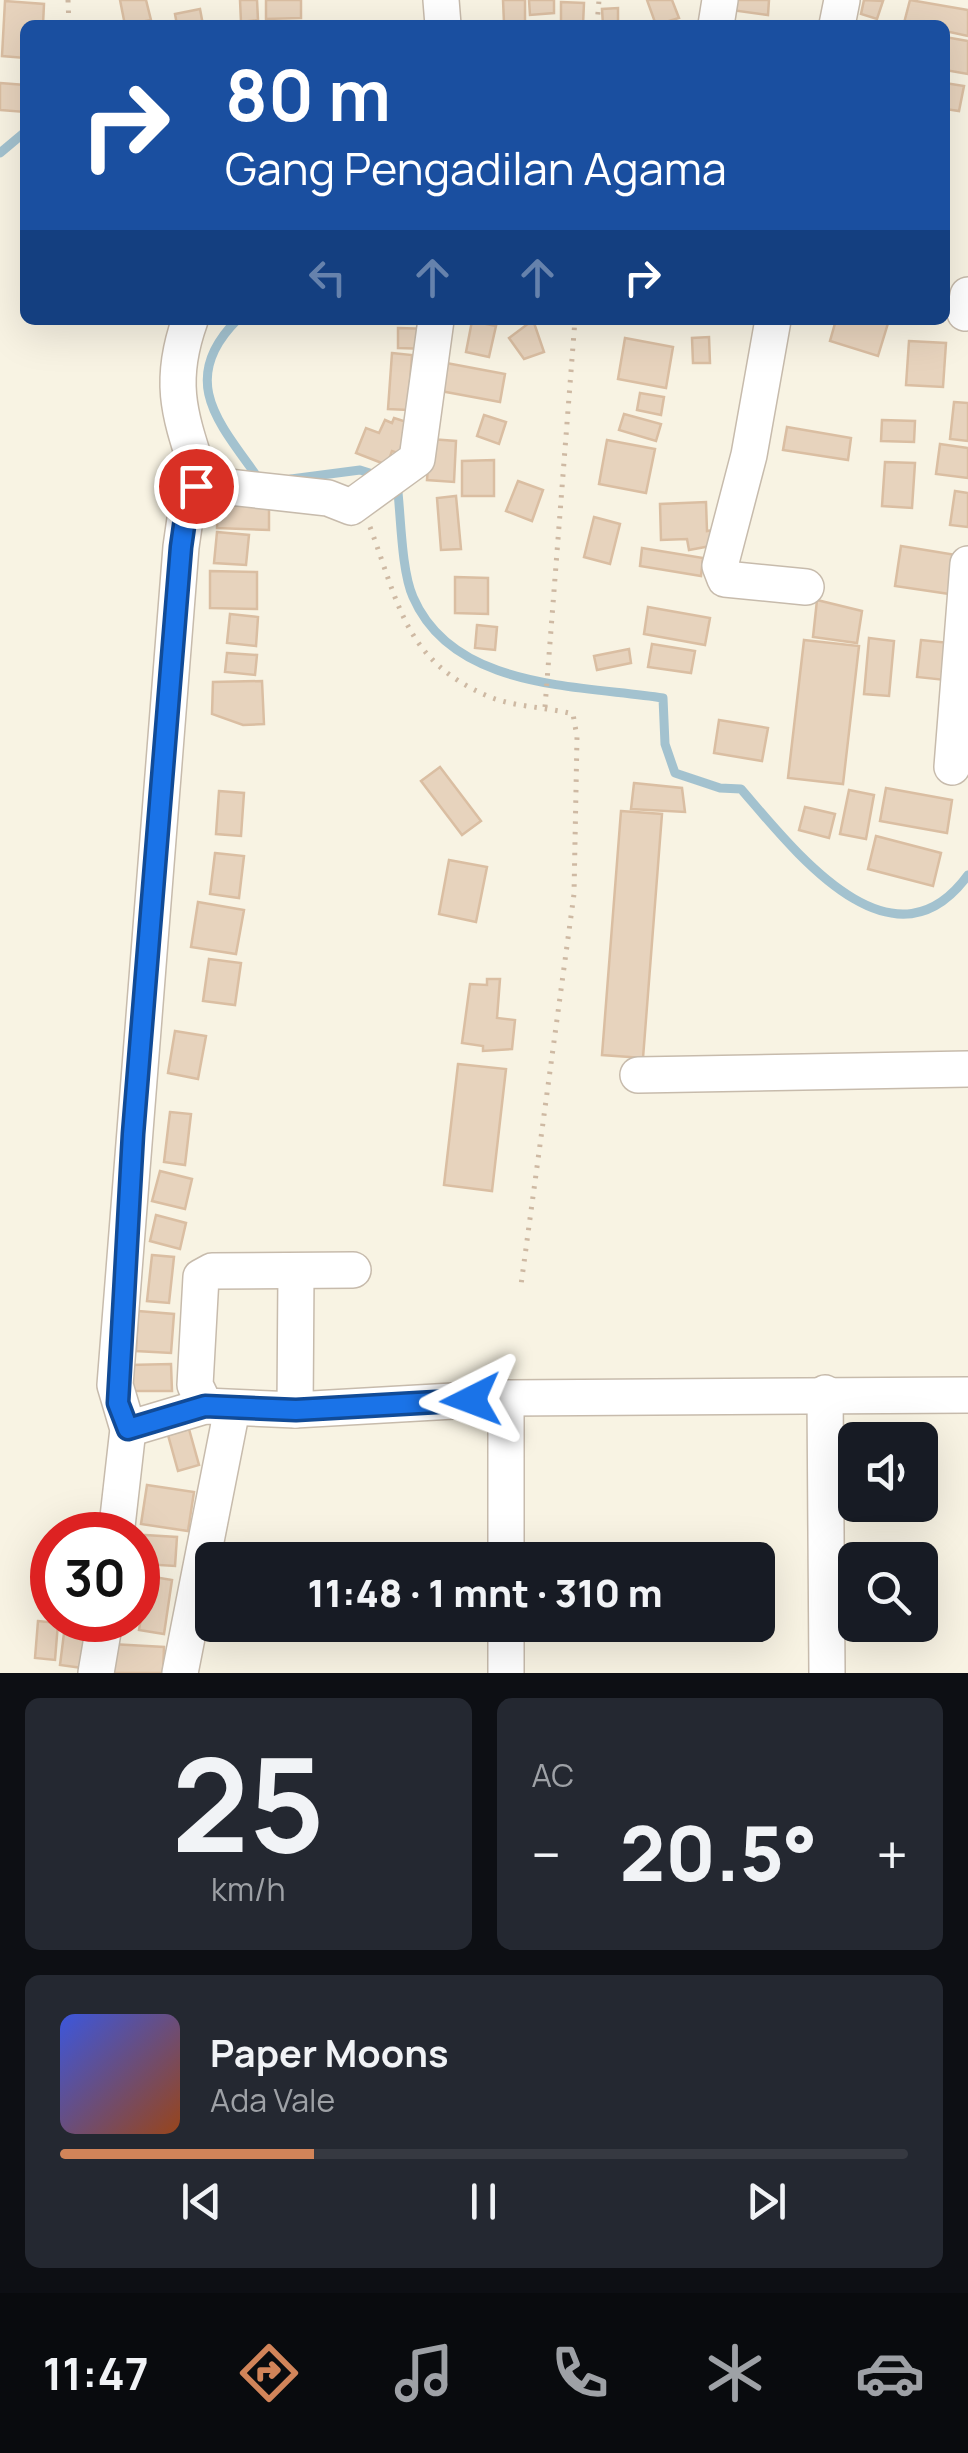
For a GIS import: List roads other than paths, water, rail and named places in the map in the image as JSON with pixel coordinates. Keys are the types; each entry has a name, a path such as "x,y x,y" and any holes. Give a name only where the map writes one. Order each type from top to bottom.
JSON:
{"street":[{"path":"188,325 180,348 175,390 202,484"},
{"path":"119,1512 128,1429 115,1385 181,547 189,491 202,484 328,498 365,497 417,459 435,325"},
{"path":"773,325 748,455 720,566 725,579 806,587"},
{"path":"952,767 968,564"},
{"path":"638,1075 968,1069"},
{"path":"219,1407 196,1385 201,1277 212,1271 353,1270"},
{"path":"296,1273 296,1410"},
{"path":"825,1393 826,1673"},
{"path":"128,1429 219,1407 296,1410 506,1398 968,1394"},
{"path":"506,1398 506,1542"},
{"path":"180,1673 219,1407"},
{"path":"96,1673 102,1642"},
{"path":"506,1642 506,1673"}],"waterway":[{"path":"0,153 20,136"},
{"path":"233,325 209,364 207,384 220,423 261,482"},
{"path":"291,479 360,470 379,476"},
{"path":"397,483 409,586 432,628 457,650 522,678 663,698 665,744 675,773 720,788 741,789 816,870 846,894 876,909 908,914 939,904 968,875"}]}
